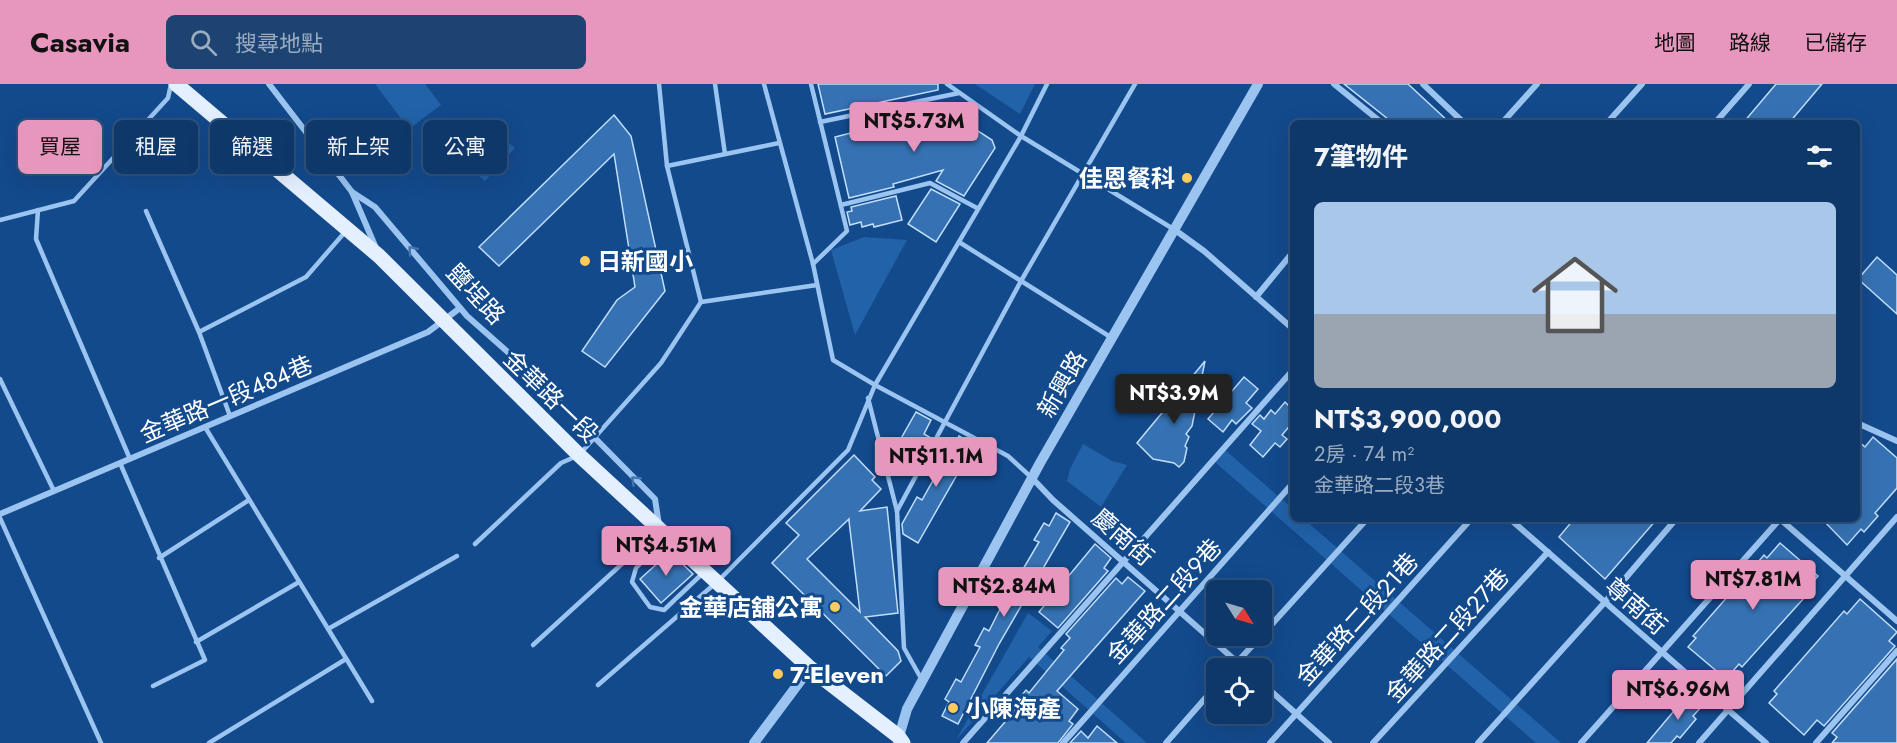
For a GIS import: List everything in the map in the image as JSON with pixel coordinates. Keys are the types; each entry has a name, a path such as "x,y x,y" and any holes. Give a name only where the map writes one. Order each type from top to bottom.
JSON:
{"main road":[{"name":"金華路一段","path":"176,84 380,256 579,455 810,668 900,741"}],"street":[{"name":"鹽埕路","path":"268,84 352,192 380,256"},
{"name":"新興路","path":"900,741 907,710 922,680 1032,478 1258,84"},
{"path":"1334,84 1378,120"},
{"path":"1423,84 1461,120"},
{"path":"1431,91 1437,84"},
{"path":"1505,120 1536,84"},
{"path":"1610,120 1642,84"},
{"path":"1718,120 1749,84"},
{"name":"鹽埕路","path":"352,192 375,207 460,308 526,368 655,499 664,533"},
{"path":"1175,230 1290,326"},
{"path":"1256,297 1290,256"},
{"name":"金華路一段484巷","path":"0,516 428,332 460,308"},
{"path":"963,743 1290,373"},
{"path":"1860,424 1897,441"},
{"name":"慶南街","path":"1032,478 1233,658"},
{"name":"金華路二段9巷","path":"1063,743 1290,486"},
{"path":"1699,743 1897,517"},
{"path":"1272,624 1364,522"},
{"name":"金華路二段21巷","path":"1270,743 1468,522"},
{"name":"尊南街","path":"1513,522 1766,743"},
{"path":"1478,743 1605,603 1673,522"},
{"path":"1581,743 1777,522"},
{"path":"1783,522 1897,621"},
{"name":"金華路二段27巷","path":"1373,743 1548,552"},
{"path":"1241,658 1252,646"},
{"path":"1816,743 1897,651"},
{"path":"754,743 810,668"},
{"path":"1272,692 1329,743"},
{"path":"1167,743 1206,698"}],"lane":[{"path":"0,220 74,201 168,98 171,84"},
{"path":"659,84 667,166 701,303"},
{"path":"715,84 725,154"},
{"path":"764,84 778,143 813,264 833,360 1008,456 1032,478"},
{"path":"811,84 847,231 813,264"},
{"path":"947,84 1021,136 1175,230"},
{"path":"598,685 848,450 875,385 1021,136 1047,84"},
{"path":"897,511 944,420 1135,84"},
{"path":"820,122 959,93"},
{"path":"667,166 778,143"},
{"path":"841,205 930,183 977,208"},
{"path":"38,210 36,239 129,459"},
{"path":"146,211 199,332 230,416"},
{"path":"199,332 306,277 348,229"},
{"path":"959,242 1112,338"},
{"path":"475,544 561,463 579,455 661,363 701,303 818,285"},
{"path":"0,379 54,491"},
{"path":"868,398 897,511 904,648 922,680"},
{"path":"205,427 372,701"},
{"path":"120,463 159,558 205,660 153,686"},
{"path":"159,558 249,500"},
{"path":"0,516 101,743"},
{"path":"664,533 636,568 632,582 650,607 664,610 712,576"},
{"path":"533,645 664,533"},
{"path":"328,629 457,556"},
{"path":"196,642 299,582"},
{"path":"209,743 346,659"}],"shaded area":[{"path":"375,84 425,84 441,105 411,128 411,120 402,120"},
{"path":"975,84 1035,84 1020,114"},
{"path":"507,141 515,148 507,157"},
{"path":"477,174 491,174 485,181"},
{"path":"864,237 907,240 855,335 831,250"},
{"path":"1083,444 1112,461 1127,465 1101,507 1067,481 1070,469"},
{"path":"1224,449 1290,506 1290,522 1307,522 1561,743 1536,743 1215,462"},
{"path":"1028,613 1052,631 1038,647 1147,743 1126,743 1029,657 956,740"}],"building":[{"path":"818,84 938,84 938,90 825,114"},
{"path":"1344,84 1408,84 1447,120 1389,120"},
{"path":"1776,84 1822,84 1792,120 1746,120"},
{"path":"944,109 992,140 995,148 964,196 936,181 943,170 893,184 894,187 849,198 835,137"},
{"path":"614,115 631,136 665,291 605,367 582,351 617,300 635,287 614,154 499,266 479,247"},
{"path":"931,189 960,204 936,242 908,224"},
{"path":"896,196 902,220 874,227 873,224 862,227 861,222 850,225 847,212 852,211 851,207"},
{"path":"1877,257 1897,275 1897,314 1860,281 1860,277"},
{"path":"1205,361 1192,426 1186,434 1189,437 1185,446 1187,448 1184,462 1179,467 1174,463 1153,459 1137,443"},
{"path":"1244,377 1258,389 1246,403 1252,408 1236,424 1232,420 1223,432 1208,419"},
{"path":"1285,402 1290,407 1290,426 1282,435 1287,439 1280,447 1275,443 1263,457 1250,445 1261,431 1252,424 1260,415 1264,419 1271,410 1275,414"},
{"path":"916,412 931,420 924,434 931,438 922,456 914,454 907,467 890,458"},
{"path":"959,436 974,445 918,543 903,534 902,524 917,497 922,500 941,466 930,460 939,443 951,450"},
{"path":"1873,437 1897,458 1897,488 1875,513 1878,516 1864,532 1861,529 1847,545 1825,522 1860,522 1860,443 1865,447"},
{"path":"854,455 875,477 872,480 881,489 860,511 887,507 898,613 865,617 898,651 901,661 886,676 772,563 799,535 786,523","holes":["849,519 860,612 807,559"]},
{"path":"1056,513 1070,522 999,644 958,724 942,716 949,702 945,699 956,679 961,682 980,647 975,645 984,628 989,631 1007,595 1002,593 1014,573 1019,576 1039,542 1034,540 1044,523 1049,526"},
{"path":"1572,522 1654,522 1605,579 1559,537"},
{"path":"1780,543 1818,576 1810,585 1813,588 1742,667 1739,664 1726,679 1688,647 1696,638 1693,636 1764,555 1767,558"},
{"path":"1095,544 1111,558 1104,568 1108,571 1058,628 1039,612"},
{"path":"670,552 693,574 661,603 640,579"},
{"path":"1128,577 1145,591 1057,691 1078,709 1069,721 1073,724 1058,743 987,743 1016,709 1012,707 1026,690 1029,693 1064,650 1061,648 1070,638 1066,634 1116,578 1122,584"},
{"path":"1860,599 1897,632 1889,641 1895,646 1824,726 1817,720 1804,735 1769,703 1777,694 1774,691 1844,611 1847,614"},
{"path":"1897,659 1897,743 1832,743 1837,737 1832,733"},
{"path":"1689,693 1703,705 1693,716 1696,719 1680,738 1677,736 1671,743 1647,743"},
{"path":"1097,726 1117,743 1070,743 1081,731 1088,738"}],"place":[{"name":"佳恩餐科","path":"1187,178"},
{"name":"日新國小","path":"585,261"},
{"name":"金華店舖公寓","path":"835,607"},
{"name":"7-Eleven","path":"778,674"},
{"name":"小陳海產","path":"953,708"}]}
